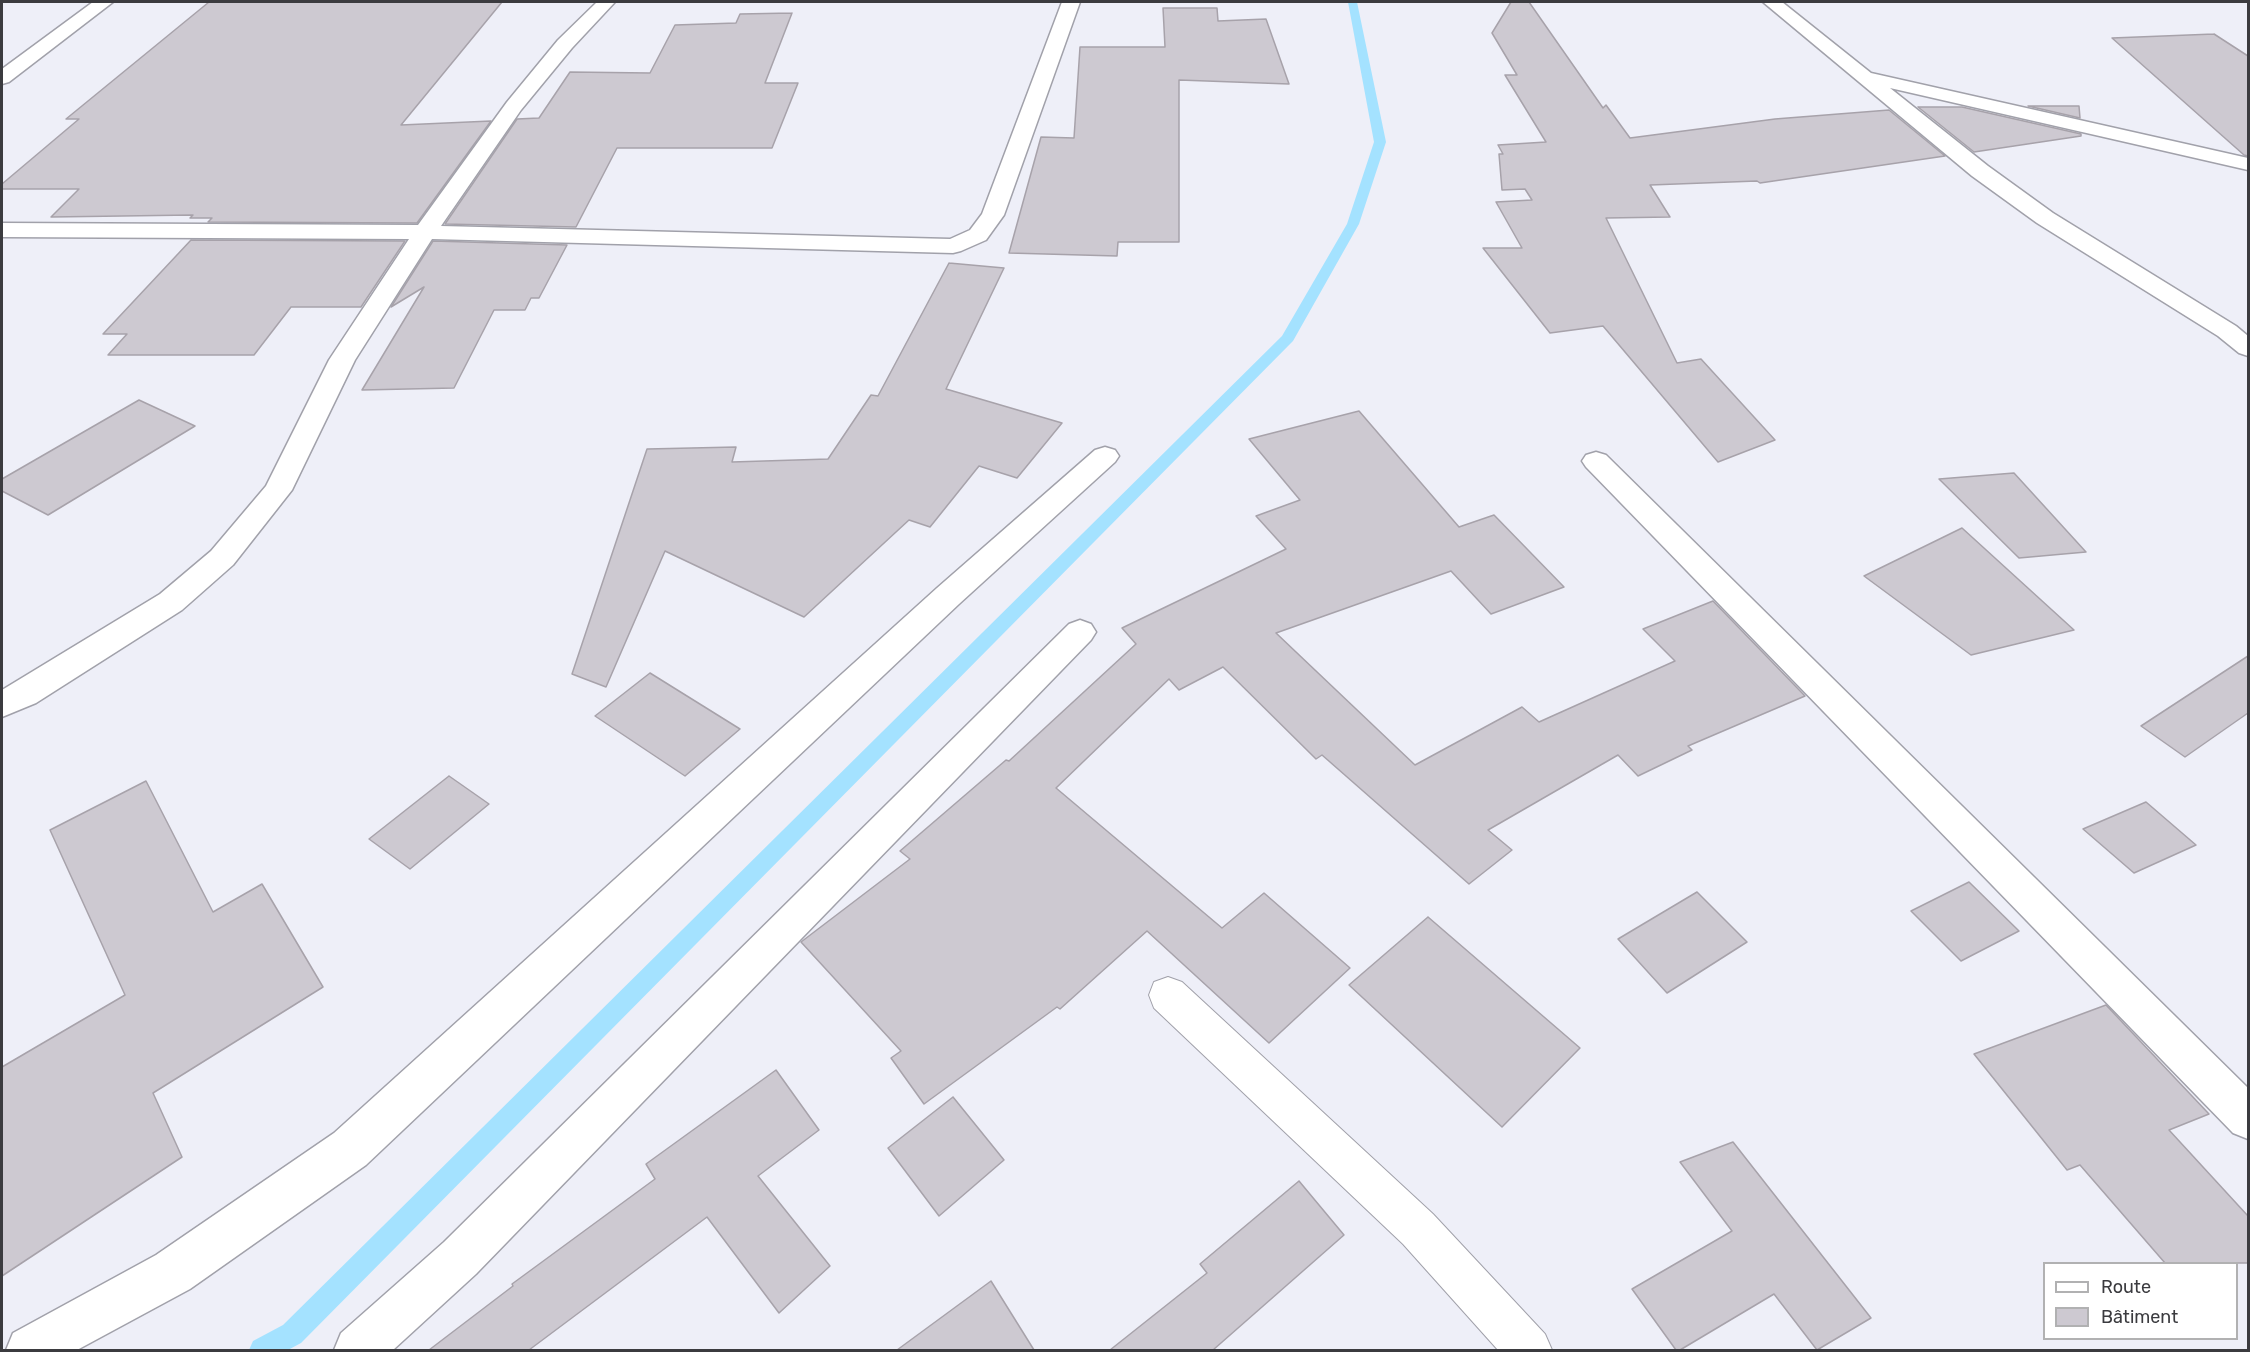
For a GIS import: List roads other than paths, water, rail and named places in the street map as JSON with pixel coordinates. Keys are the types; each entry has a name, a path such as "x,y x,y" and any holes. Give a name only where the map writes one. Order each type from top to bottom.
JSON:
{"street":[{"path":"2,78 105,2"},
{"path":"2,704 24,694 171,602 222,558 278,490 342,360 425,232 514,106 565,44 606,2"},
{"path":"2,230 425,232 952,246 978,235 993,215 1071,2"},
{"path":"1772,2 1980,171 2045,218 2227,331 2248,348"},
{"path":"1863,75 2013,112 2248,164"},
{"path":"30,1350 173,1272 350,1149 948,596 1105,456"},
{"path":"1596,460 2248,1118"},
{"path":"358,1350 460,1258 1080,632"}],"lane":[{"path":"1167,995 1418,1229 1529,1350"}],"waterway":[{"path":"262,1350 292,1334 1288,338 1353,224 1380,142 1352,2"}]}
